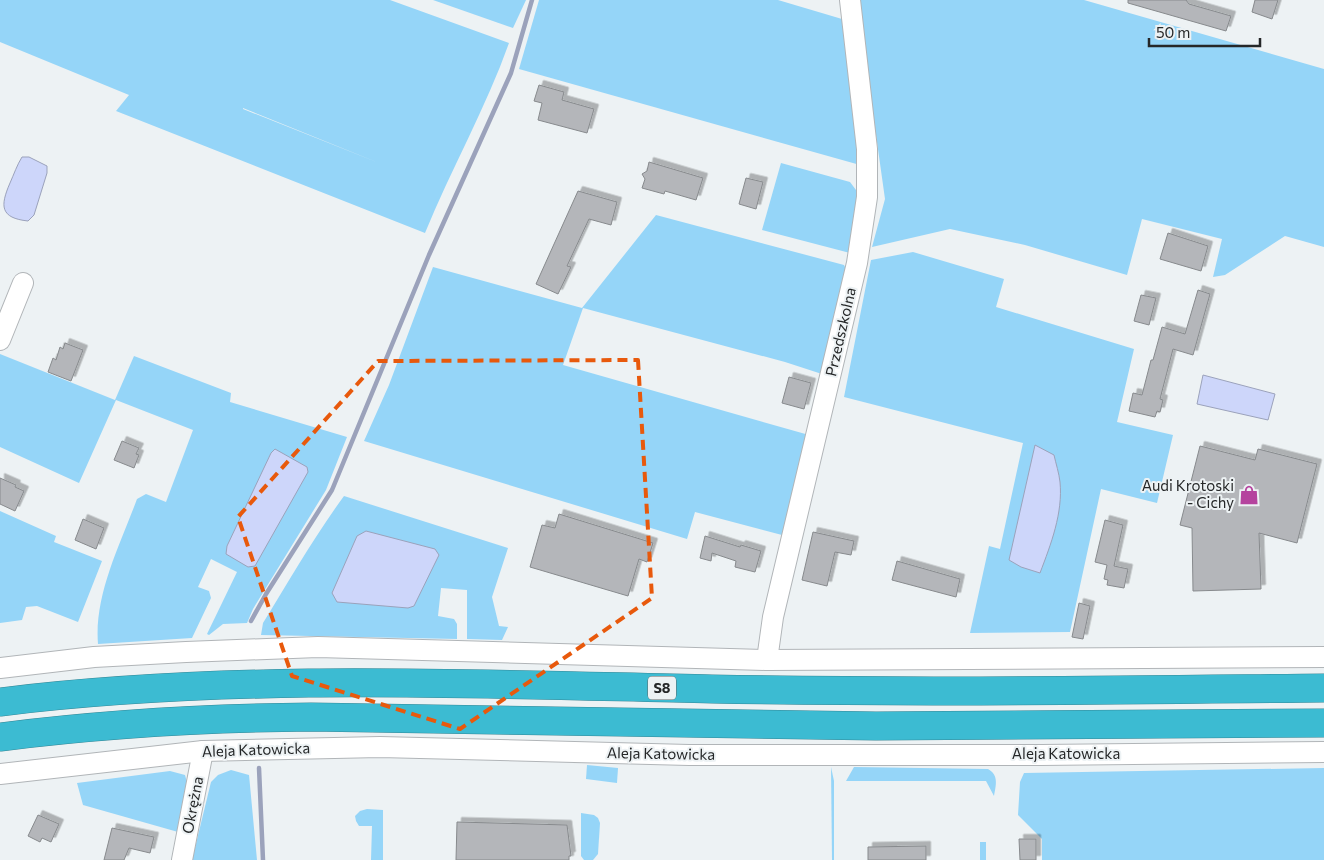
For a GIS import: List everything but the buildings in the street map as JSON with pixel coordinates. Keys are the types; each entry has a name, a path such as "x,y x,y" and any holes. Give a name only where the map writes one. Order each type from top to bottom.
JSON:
{"highway":[{"name":"S8","path":"0,702 119,690 213,684 328,682 890,691 1324,688"},
{"path":"0,737 58,730 178,721 311,717 876,726 1324,723"}],"street":[{"name":"Przedszkolna","path":"767,660 773,617 856,263 867,197 867,148 850,0"},
{"path":"0,340 23,283"},
{"path":"0,668 94,657 318,647 767,660 1324,657"},
{"name":"Aleja Katowicka","path":"0,774 203,751 380,747 689,755 1050,755 1324,752"},
{"name":"Okrężna","path":"182,860 203,751"}],"highlighted area":[{"path":"638,360 652,598 460,729 292,676 238,517 378,361"}],"shaded area":[{"path":"0,0 390,0 509,43 490,91 425,233 116,111 129,95 0,42","holes":["243,108 379,163 243,109"]},
{"path":"433,0 526,0 513,28"},
{"path":"539,0 778,0 842,19 858,129 860,165 519,69"},
{"path":"857,0 1084,0 1324,69 1324,247 1285,236 1225,275 1213,277 1222,239 1142,219 1127,275 1025,245 950,229 872,247 885,199"},
{"path":"22,157 29,157 47,166 47,173 34,215 28,221 7,214 4,204 7,191"},
{"path":"781,163 850,182 859,194 850,253 762,230"},
{"path":"656,215 844,265 848,273 825,375 785,362 583,308 563,365 809,435 782,535 695,512 687,539 364,441 389,385 433,267 582,308"},
{"path":"913,252 1004,279 996,307 1134,349 1117,422 1173,435 1157,503 1101,489 1070,632 970,633 989,546 1000,549 1023,443 844,397 871,260"},
{"path":"0,354 115,400 134,356 231,393 230,402 347,437 326,490 253,609 247,623 223,624 209,635 207,634 237,572 211,559 198,587 209,591 211,598 192,638 98,644 100,607 104,589 137,499 146,494 166,502 193,430 116,400 79,483 0,447"},
{"path":"1203,375 1275,394 1268,420 1197,404"},
{"path":"1035,445 1054,455 1060,482 1058,517 1040,573 1021,567 1009,560"},
{"path":"275,449 307,467 308,472 255,566 248,567 226,554 227,546 271,453"},
{"path":"344,496 508,548 492,597 499,626 508,627 502,640 467,639 467,590 441,588 438,616 454,619 457,624 457,639 261,635 263,623 312,543"},
{"path":"0,511 56,536 54,542 102,561 78,622 37,606 26,607 22,620 0,623"},
{"path":"366,531 435,549 439,555 414,606 408,608 337,602 332,593 357,536"},
{"path":"587,765 618,768 617,783 586,779"},
{"path":"831,767 834,781 834,860 832,860"},
{"path":"854,767 988,769 994,774 996,781 994,796 986,781 846,781"},
{"path":"1324,768 1324,860 1042,860 1042,839 1018,815 1020,782 1024,773"},
{"path":"231,770 249,775 257,860 192,860 211,782 218,775"},
{"path":"170,771 185,775 188,786 178,832 83,805 77,783"},
{"path":"367,809 383,810 383,860 371,860 372,826 359,826 356,821 355,816 360,811"},
{"path":"581,813 594,815 600,823 598,854 593,860 584,860 581,856"},
{"path":"980,842 986,842 986,860 980,860"}],"waterway":[{"path":"251,621 332,490 429,255 511,73 532,0"},
{"path":"259,768 263,860"}],"place":[{"name":"Audi Krotoski - Cichy","path":"1249,495"}]}
